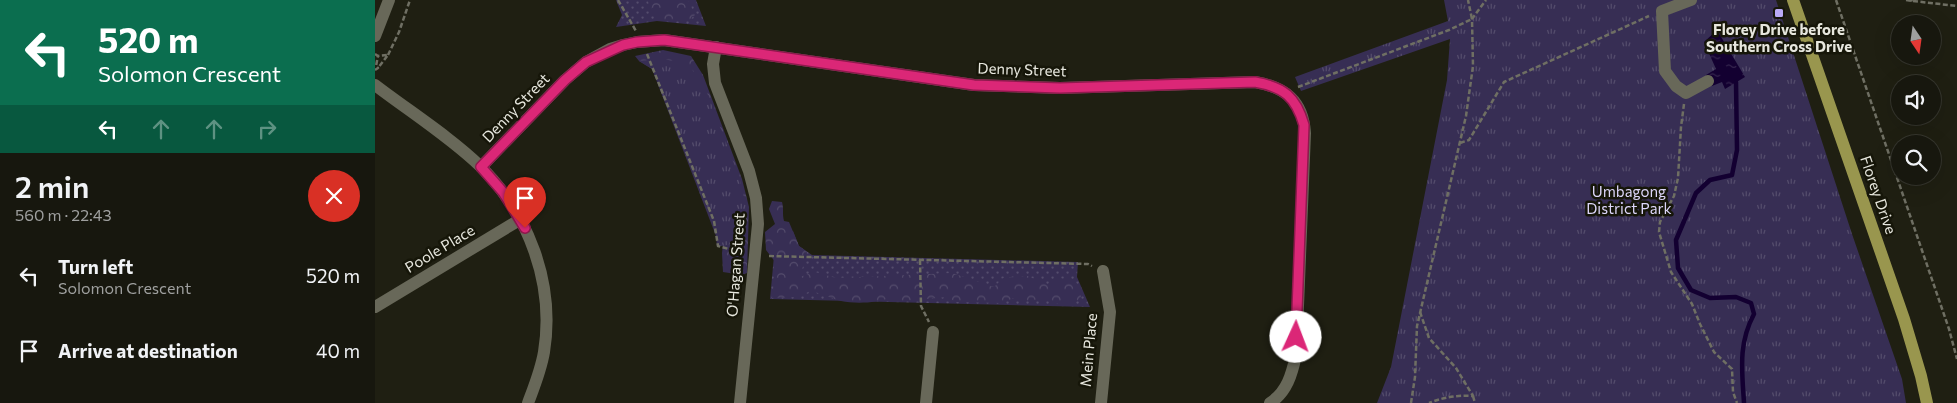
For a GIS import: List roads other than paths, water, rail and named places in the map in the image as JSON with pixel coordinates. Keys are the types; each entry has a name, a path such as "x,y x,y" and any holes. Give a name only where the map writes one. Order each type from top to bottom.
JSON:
{"main road":[{"name":"Florey Drive","path":"1793,0 1904,319 1927,403"}],"street":[{"path":"375,36 389,0"},
{"path":"1691,0 1662,10 1665,70 1675,86 1686,93 1708,81"},
{"name":"Denny Street","path":"481,167 565,80 586,62 610,49 641,42 664,40 974,85 1060,88 1255,82 1271,85 1291,97 1300,110 1305,133 1296,346 1292,375 1287,384 1270,403"},
{"name":"O'Hagan Street","path":"716,47 713,64 715,83 749,171 757,198 758,224 740,403"},
{"path":"375,86 481,167 503,192 521,219 530,237 542,276 546,325 544,352 528,403"},
{"name":"Poole Place","path":"375,307 521,219"},
{"name":"Mein Place","path":"1101,403 1110,312 1103,271"},
{"path":"925,403 933,332"}],"water":[{"path":"1717,30 1745,77 1725,89 1722,82 1712,86 1706,75 1716,69 1704,42"}],"waterway":[{"path":"1736,82 1737,150 1732,175 1710,180 1696,193 1676,240 1678,268 1691,290 1710,298 1736,297 1751,303 1754,314 1745,336 1742,357 1744,403"}],"place":[{"name":"Florey Drive before Southern Cross Drive","path":"1779,13"}],"park label":[{"name":"Umbagong District Park","path":"1629,200"}]}
